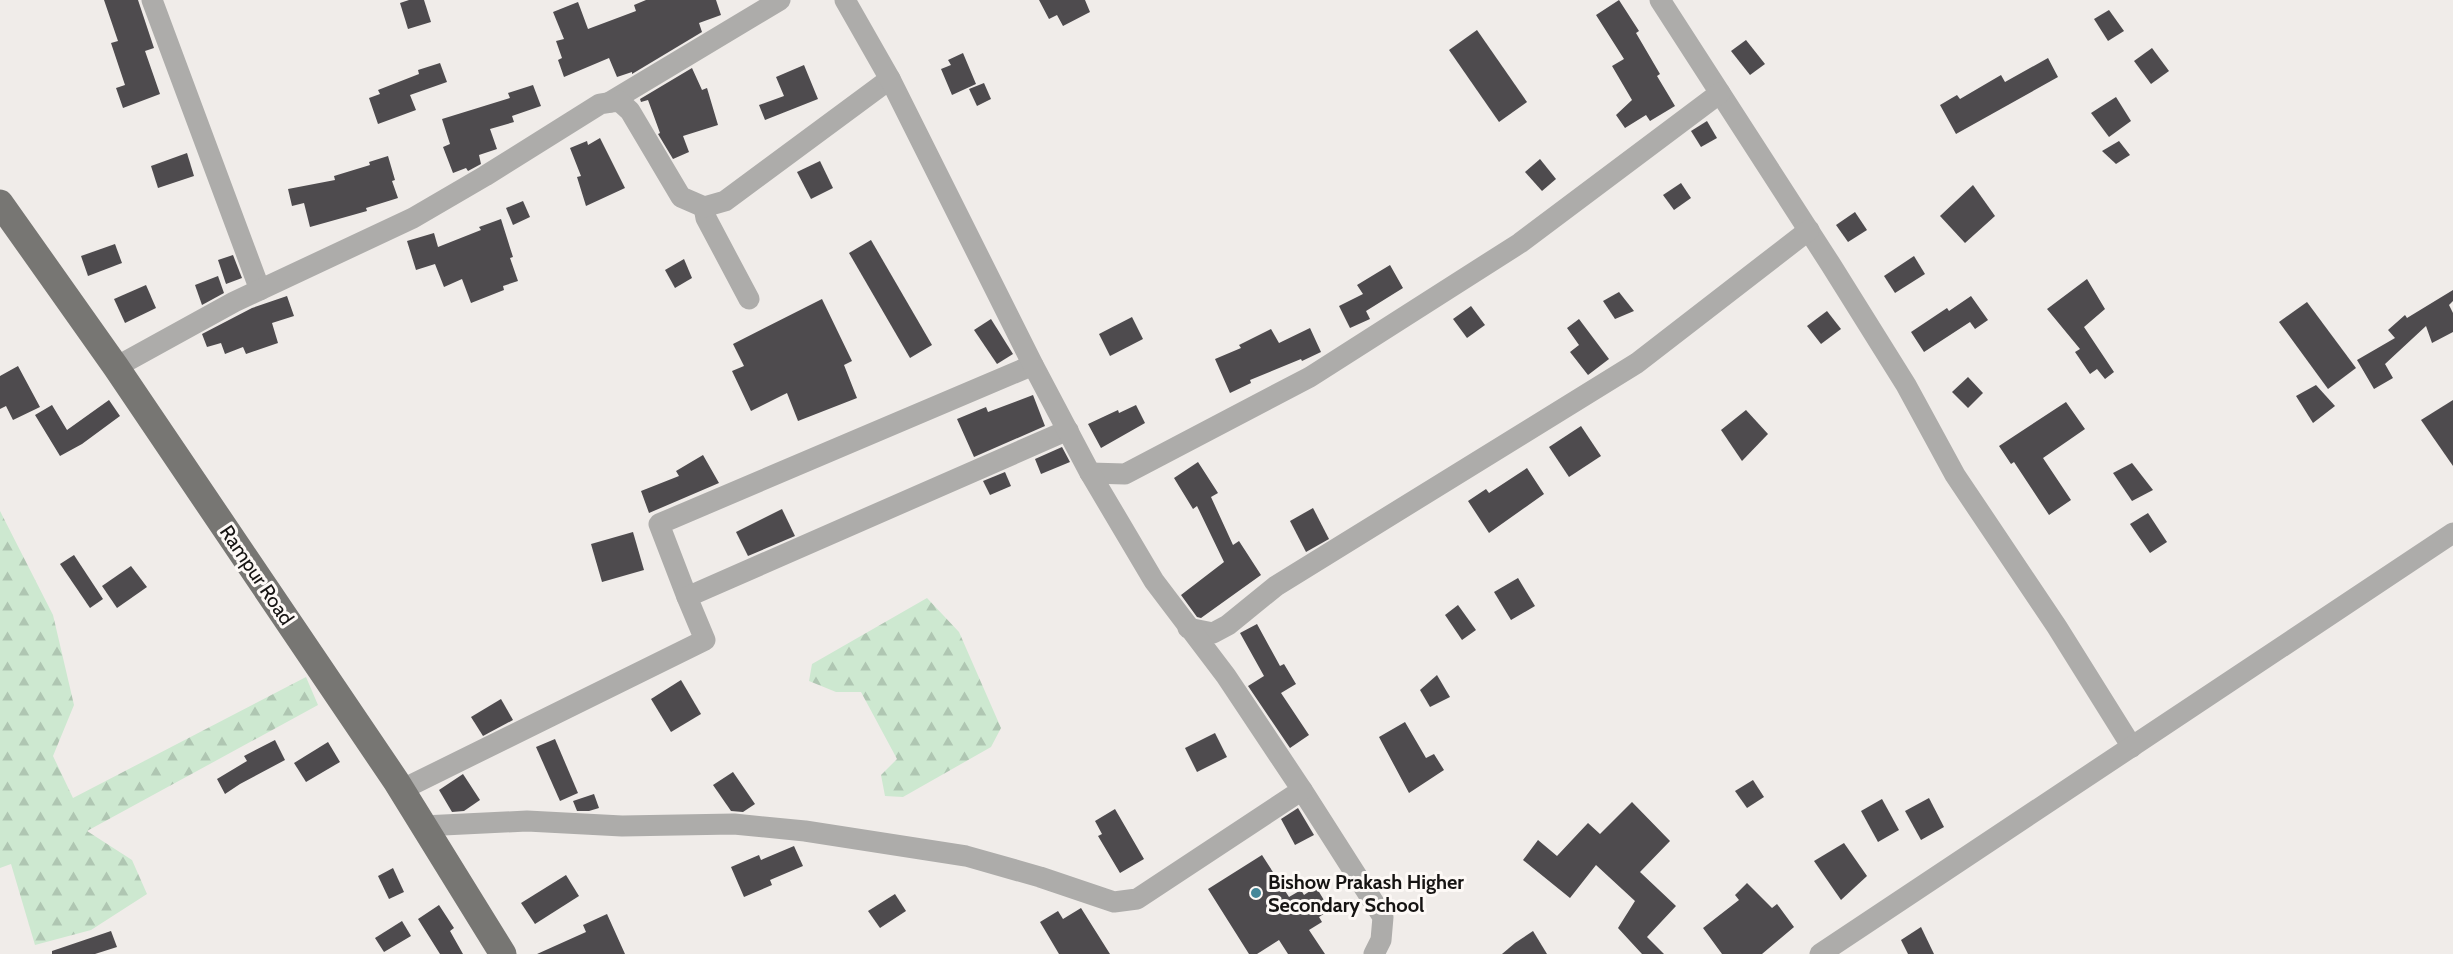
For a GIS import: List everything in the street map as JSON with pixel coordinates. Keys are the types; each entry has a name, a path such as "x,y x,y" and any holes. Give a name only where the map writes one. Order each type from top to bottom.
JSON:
{"main road":[{"name":"Rampur Road","path":"0,204 116,367 401,790 503,954"}],"street":[{"path":"152,0 260,290"},
{"path":"610,102 780,0"},
{"path":"846,0 890,79 1033,365 1090,473 1154,581 1226,676 1383,917 1381,940 1374,954"},
{"path":"1660,0 1809,230 1906,386 1955,475 2057,627 2132,747"},
{"path":"116,367 260,290 413,218 600,104 619,101 630,111 681,197 704,207 725,201 890,79"},
{"path":"1090,473 1125,474 1310,377 1520,243 1720,93"},
{"path":"704,207 706,219 748,299"},
{"path":"1188,628 1213,633 1234,620 1276,586 1637,363 1809,230"},
{"path":"401,790 705,640 659,524 1033,365"},
{"path":"687,597 1068,430"},
{"path":"1820,954 2453,533"},
{"path":"1226,676 1222,643 1234,620"},
{"path":"423,826 527,821 622,826 734,824 804,831 966,856 1040,877 1114,902 1124,902 1137,899 1302,790"}],"green space":[{"path":"0,511 53,615 74,705 53,756 73,798 306,677 318,705 87,831 132,860 147,894 91,930 35,945 11,864 0,868"},
{"path":"927,598 959,632 1001,728 991,747 903,797 885,796 881,775 897,759 861,692 836,692 809,681 812,664"}],"building":[{"path":"104,0 138,0 154,48 145,51 160,94 123,108 116,88 125,85 111,43 118,41"},
{"path":"409,0 424,0 431,22 408,29 400,3"},
{"path":"646,0 716,0 721,15 699,23 702,32 632,74 632,72 617,77 609,58 564,77 558,60 562,58 556,41 564,39 553,12 578,2 588,29 636,11 634,5"},
{"path":"1039,0 1085,0 1090,12 1063,26 1057,15 1049,19"},
{"path":"1619,0 1639,31 1636,33 1660,74 1657,76 1675,106 1650,121 1646,115 1625,128 1616,115 1632,100 1612,66 1624,59 1596,15"},
{"path":"2109,10 2124,31 2108,41 2094,19"},
{"path":"1477,30 1527,102 1499,122 1449,50"},
{"path":"1746,40 1765,64 1750,75 1731,51"},
{"path":"2152,48 2169,71 2151,84 2134,61"},
{"path":"963,53 976,84 952,95 941,69 951,65 948,60"},
{"path":"2048,58 2058,77 1956,134 1940,105 1957,95 1960,99 2001,75 2005,82"},
{"path":"440,63 447,82 410,95 416,110 378,124 369,98 380,94 378,90 419,74 418,70"},
{"path":"804,65 818,99 765,120 759,105 784,96 776,77"},
{"path":"692,68 702,90 707,88 718,125 683,136 689,152 673,159 658,134 660,133 648,100 641,102 640,99"},
{"path":"984,83 991,99 977,106 969,89"},
{"path":"533,85 541,106 512,116 514,122 490,129 497,149 479,155 481,164 468,171 466,168 453,173 443,147 450,144 442,119 510,98 508,93"},
{"path":"2116,97 2131,121 2109,137 2091,113"},
{"path":"1707,121 1717,138 1701,147 1691,131"},
{"path":"600,138 625,188 586,206 577,177 581,176 570,148 587,141 588,145"},
{"path":"2119,141 2130,155 2116,164 2102,151"},
{"path":"187,153 194,176 158,188 151,166"},
{"path":"388,156 395,180 392,181 398,198 366,208 367,211 310,227 304,203 292,206 288,189 335,180 334,176 370,165 369,162"},
{"path":"1540,159 1556,179 1542,191 1525,172"},
{"path":"820,161 833,188 811,199 797,172"},
{"path":"1681,183 1691,198 1674,210 1663,195"},
{"path":"1973,185 1995,216 1965,243 1940,216"},
{"path":"523,201 530,217 513,225 506,208"},
{"path":"1855,212 1867,230 1848,242 1836,225"},
{"path":"501,219 518,281 503,286 504,290 471,303 462,279 444,287 435,264 416,270 407,241 434,233 438,247 481,230 479,227"},
{"path":"871,240 932,345 910,358 849,253"},
{"path":"115,244 122,263 88,276 81,256"},
{"path":"233,255 242,278 226,284 218,260"},
{"path":"1914,256 1925,274 1895,293 1884,276"},
{"path":"684,259 692,278 675,288 665,270"},
{"path":"1390,265 1403,288 1366,311 1370,319 1350,328 1339,306 1363,294 1357,285"},
{"path":"218,276 224,293 202,305 195,285"},
{"path":"2087,279 2105,309 2084,327 2114,372 2105,379 2097,369 2090,374 2075,352 2080,349 2047,309"},
{"path":"146,285 156,308 125,323 114,299"},
{"path":"2453,290 2453,301 2449,305 2453,313 2453,332 2432,343 2426,326 2385,364 2393,378 2374,389 2357,360 2395,338 2388,330 2405,315 2407,318"},
{"path":"1619,292 1634,311 1615,319 1603,301"},
{"path":"287,296 294,316 272,323 278,343 246,354 243,347 225,354 221,343 207,347 202,334 252,308"},
{"path":"1971,296 1988,320 1975,329 1970,322 1924,352 1911,332 1947,308 1949,311"},
{"path":"822,299 852,361 844,365 857,398 798,421 787,393 751,411 732,371 744,366 733,344"},
{"path":"2307,302 2356,368 2328,389 2279,322"},
{"path":"1471,306 1485,325 1467,338 1453,319"},
{"path":"1827,311 1841,329 1821,344 1807,326"},
{"path":"1132,317 1143,339 1110,356 1099,334"},
{"path":"991,319 1013,354 997,364 974,330"},
{"path":"1579,319 1609,359 1588,375 1570,352 1579,345 1567,328"},
{"path":"1310,328 1321,352 1250,380 1251,383 1230,393 1215,359 1241,348 1239,345 1271,329 1279,343"},
{"path":"18,366 40,407 13,420 6,406 0,409 0,376"},
{"path":"1968,377 1983,393 1968,408 1952,392"},
{"path":"2316,385 2335,406 2313,423 2296,396"},
{"path":"1033,395 1045,426 974,457 957,419 986,407 988,412"},
{"path":"109,400 120,416 82,444 60,456 35,415 52,405 67,430"},
{"path":"2453,400 2453,466 2421,420"},
{"path":"2066,402 2085,429 2043,458 2071,500 2049,515 2014,462 2011,464 1999,446"},
{"path":"1136,405 1145,423 1101,448 1088,424 1118,410 1119,413"},
{"path":"1746,410 1768,434 1742,461 1721,430"},
{"path":"1581,426 1601,456 1569,477 1549,447"},
{"path":"1062,447 1070,462 1041,474 1035,459"},
{"path":"703,455 719,483 649,513 641,491 679,476 676,471"},
{"path":"1198,462 1218,493 1211,497 1233,545 1239,541 1261,575 1201,618 1197,617 1181,595 1224,562 1197,506 1193,509 1174,478"},
{"path":"2132,463 2153,490 2132,501 2113,473"},
{"path":"1527,468 1544,494 1489,533 1468,501 1486,489 1489,493"},
{"path":"1005,472 1011,486 990,495 983,481"},
{"path":"1313,508 1329,539 1306,552 1290,521"},
{"path":"782,509 795,536 748,556 736,532"},
{"path":"2148,513 2167,542 2150,553 2130,524"},
{"path":"633,532 644,570 602,582 591,544"},
{"path":"74,555 103,599 90,608 60,564"},
{"path":"131,566 147,587 117,608 102,586"},
{"path":"1518,578 1535,606 1511,620 1494,592"},
{"path":"1458,605 1476,630 1462,640 1445,615"},
{"path":"1257,624 1280,666 1284,664 1296,684 1281,693 1309,735 1290,748 1248,686 1264,676 1240,633"},
{"path":"1437,675 1450,697 1430,707 1420,690"},
{"path":"681,680 701,714 671,732 651,699"},
{"path":"501,699 513,720 483,736 471,717"},
{"path":"1405,722 1426,758 1434,754 1444,770 1409,793 1379,737"},
{"path":"1215,733 1227,757 1197,772 1185,748"},
{"path":"555,739 578,793 560,801 536,747"},
{"path":"275,740 285,760 225,794 217,779 247,761 244,756"},
{"path":"328,742 340,762 306,782 294,763"},
{"path":"733,772 755,804 743,812 731,811 713,785"},
{"path":"463,774 480,800 464,811 452,812 439,790"},
{"path":"1753,780 1764,797 1747,808 1735,791"},
{"path":"594,794 599,808 577,811 573,801"},
{"path":"1929,798 1944,827 1921,840 1905,811"},
{"path":"1882,799 1899,830 1878,842 1861,811"},
{"path":"1632,802 1670,841 1640,872 1676,906 1647,937 1664,954 1642,954 1618,928 1635,901 1596,865 1570,898 1523,860 1538,840 1557,856 1588,823 1600,834"},
{"path":"1298,808 1314,835 1295,845 1281,819"},
{"path":"1115,809 1144,859 1120,873 1098,836 1102,834 1095,821"},
{"path":"1844,843 1867,876 1841,900 1814,861"},
{"path":"794,846 803,866 770,880 772,885 744,897 731,867 759,855 761,860"},
{"path":"1262,855 1289,897 1301,890 1304,895 1316,887 1330,910 1319,917 1322,922 1309,930 1325,954 1288,954 1279,940 1257,954 1249,954 1208,889"},
{"path":"393,868 404,892 389,899 378,876"},
{"path":"566,875 579,896 535,924 521,903"},
{"path":"1747,883 1772,908 1777,904 1794,927 1762,954 1722,954 1703,928 1739,900 1735,895"},
{"path":"895,894 906,911 880,928 868,911"},
{"path":"439,905 454,928 450,931 463,954 440,954 418,919"},
{"path":"1081,908 1110,954 1059,954 1040,922 1058,911 1063,919"},
{"path":"607,914 625,954 537,954 586,932 583,925"},
{"path":"402,921 411,936 384,952 375,938"},
{"path":"1921,927 1934,954 1908,954 1901,940"},
{"path":"111,931 117,947 95,954 52,954 52,951"},
{"path":"1533,931 1547,954 1502,954 1515,943"}],"place":[{"name":"Bishow Prakash Higher Secondary School","path":"1256,893"}]}
